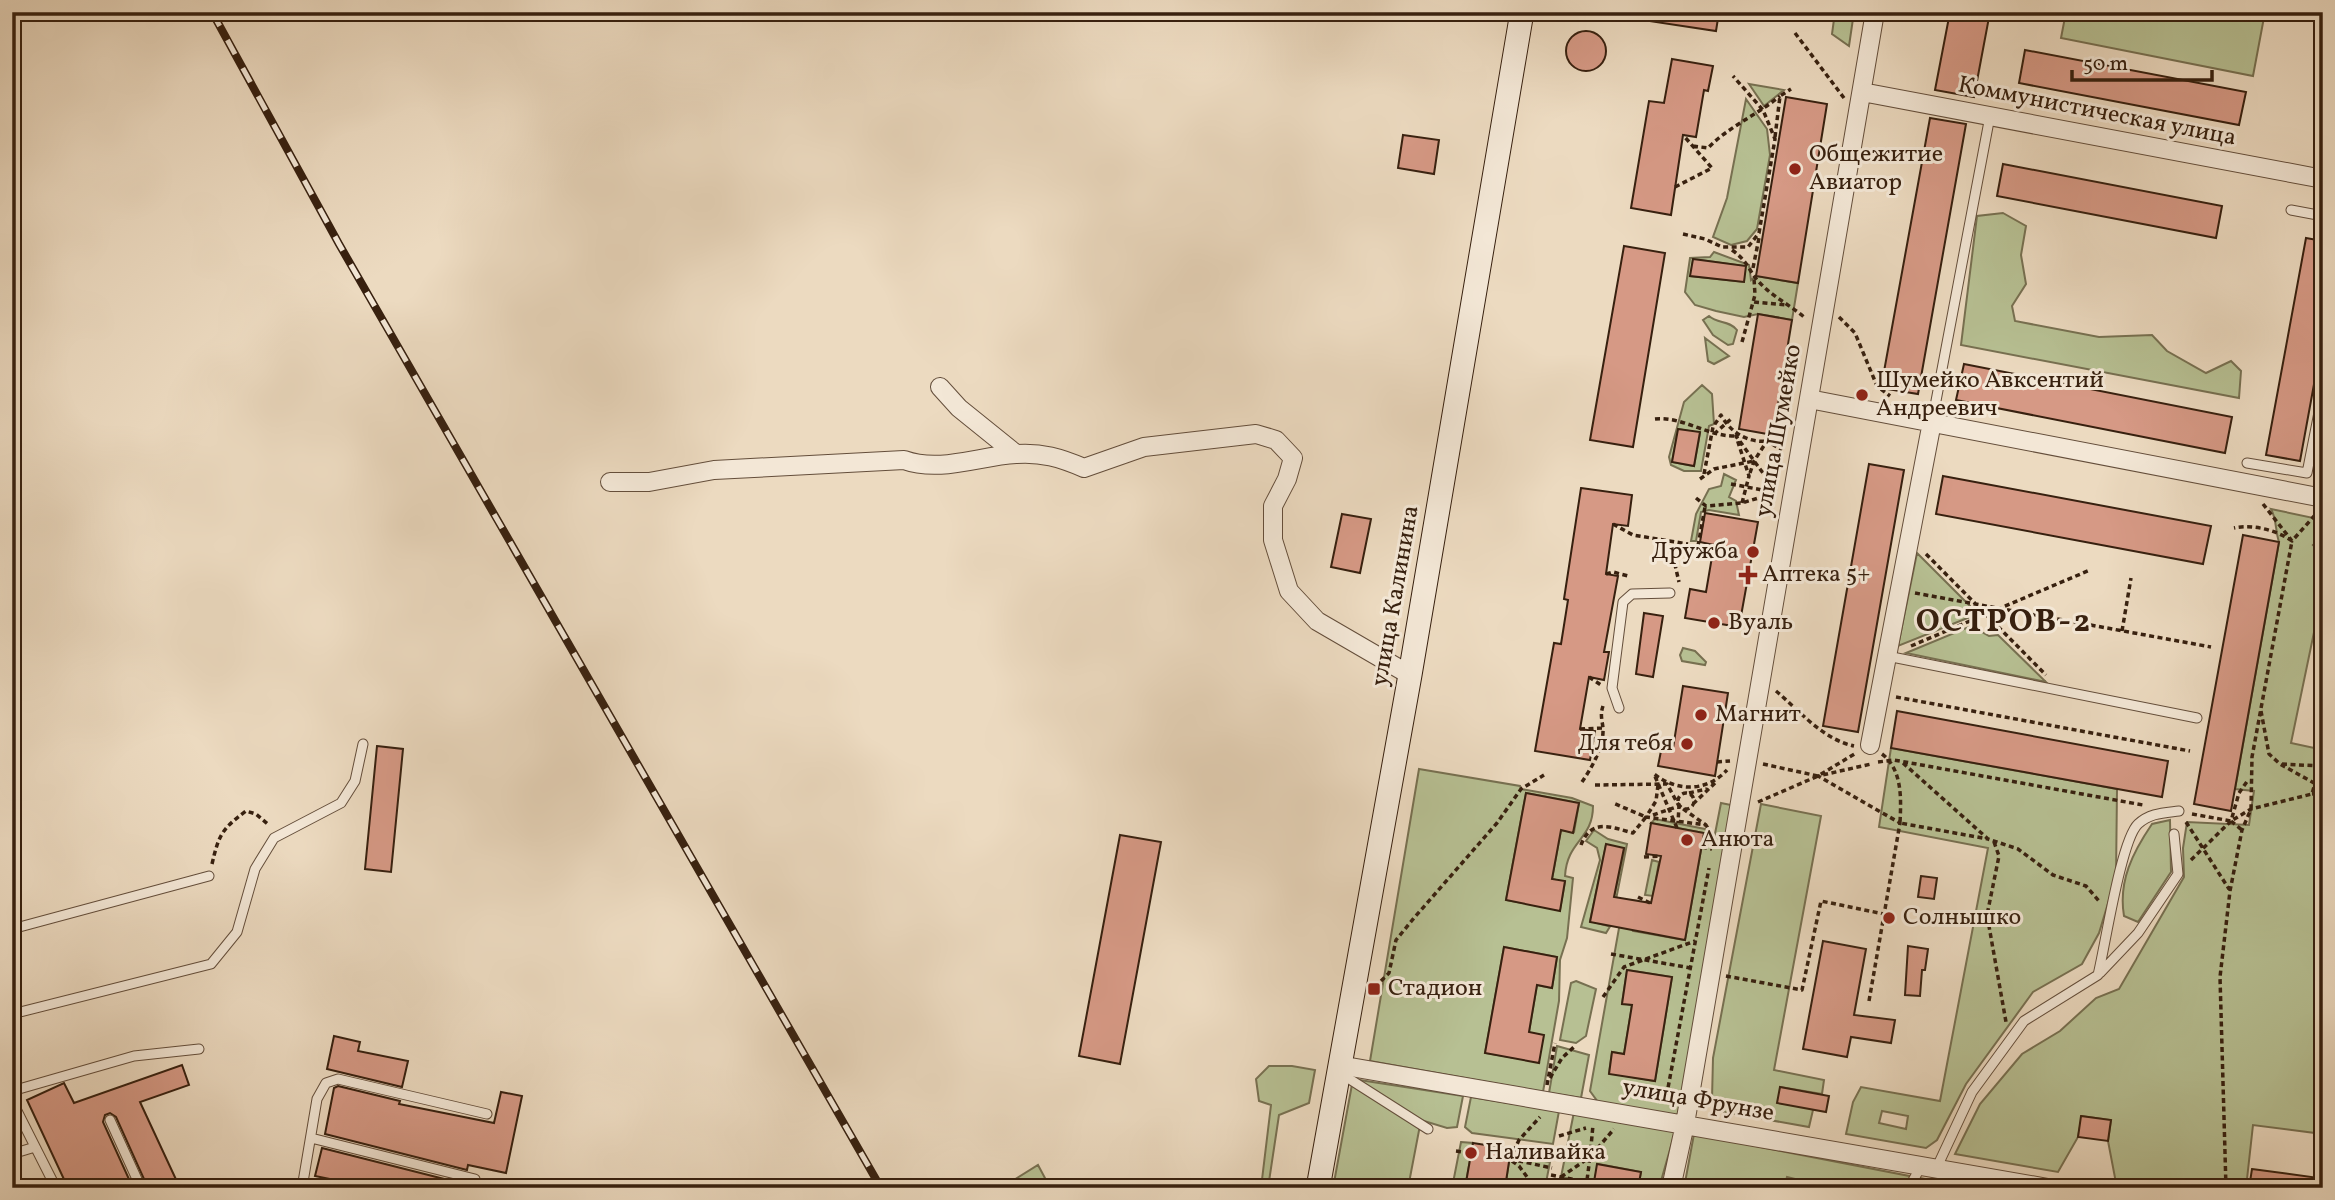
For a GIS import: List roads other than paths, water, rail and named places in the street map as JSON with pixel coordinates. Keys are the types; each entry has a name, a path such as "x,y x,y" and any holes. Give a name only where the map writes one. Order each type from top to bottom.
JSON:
{"main road":[{"name":"улица Калинина","path":"1318,1188 1410,675 1522,12"}],"street":[{"name":"улица Шумейко","path":"1671,1188 1685,1124 1875,12"},
{"name":"Коммунистическая улица","path":"1862,92 2323,179"},
{"path":"940,387 959,408 1016,454"},
{"path":"1809,398 2322,503"},
{"path":"1870,744 1931,422"},
{"path":"610,482 649,482 714,470 904,460 919,465 1016,454 1054,455 1084,468 1144,447 1256,434 1276,440 1293,458 1287,479 1273,506 1273,540 1289,590 1317,621 1410,675"},
{"name":"улица Фрунзе","path":"1339,1069 1546,1092 1595,1109 2048,1188"}],"lane":[{"path":"1931,422 1990,116"},
{"path":"2291,210 2323,216"},
{"path":"2247,463 2307,473 2323,392"},
{"path":"1619,708 1612,688 1623,602 1632,594 1670,593"},
{"path":"1887,656 2197,718"},
{"path":"12,1014 211,964 237,932 254,870 274,838 341,803 355,781 363,744"},
{"path":"2098,975 2125,853 2136,825 2155,813 2179,811"},
{"path":"1909,1188 1929,1166 1972,1093 2024,1021 2098,975 2138,933 2178,874 2174,834"},
{"path":"12,929 209,876"},
{"path":"12,1091 134,1056 198,1049"},
{"path":"1339,1069 1428,1129"},
{"path":"315,1188 302,1186 317,1098 326,1083 338,1079 487,1114"},
{"path":"12,1101 56,1188"},
{"path":"110,1120 141,1188"},
{"path":"310,1138 475,1179 473,1188"},
{"path":"12,1154 36,1147"}],"railway":[{"path":"212,12 339,244 881,1188"}],"place":[{"name":"Общежитие Авиатор","path":"1795,169"},
{"name":"Шумейко Авксентий Андреевич","path":"1862,395"},
{"name":"Дружба","path":"1753,552"},
{"name":"Аптека 5+","path":"1748,575"},
{"name":"Вуаль","path":"1714,623"},
{"name":"Магнит","path":"1701,715"},
{"name":"Для тебя","path":"1687,744"},
{"name":"Анюта","path":"1687,840"},
{"name":"Солнышко","path":"1889,918"},
{"name":"Стадион","path":"1374,989"},
{"name":"Наливайка","path":"1471,1153"}],"district":[{"name":"ОСТРОВ-2","path":"2004,623"}]}
